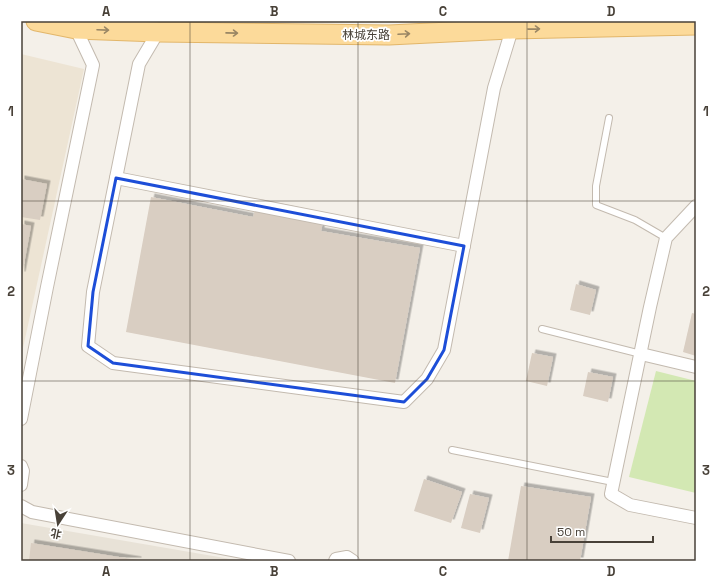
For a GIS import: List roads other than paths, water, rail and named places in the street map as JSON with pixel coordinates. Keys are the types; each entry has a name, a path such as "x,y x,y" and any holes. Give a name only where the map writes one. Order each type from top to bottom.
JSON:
{"main road":[{"name":"林城东路","path":"36,21 76,29 158,32 389,35 512,29 696,25"}],"street":[{"path":"21,419 93,64 76,29"},
{"path":"158,32 140,64 93,292 88,346 113,362 404,402 427,379 444,350 494,88 512,29"},
{"path":"116,178 464,246"},
{"path":"696,206 666,238 611,494 630,504 696,518"},
{"path":"640,354 696,367"},
{"path":"21,466 23,471 21,486"},
{"path":"21,506 32,512 289,561"},
{"path":"335,561 336,559 347,557 353,561"}],"lane":[{"path":"609,118 596,186 596,205 635,220 666,238"},
{"path":"542,329 640,354"},
{"path":"452,450 613,482"}]}
